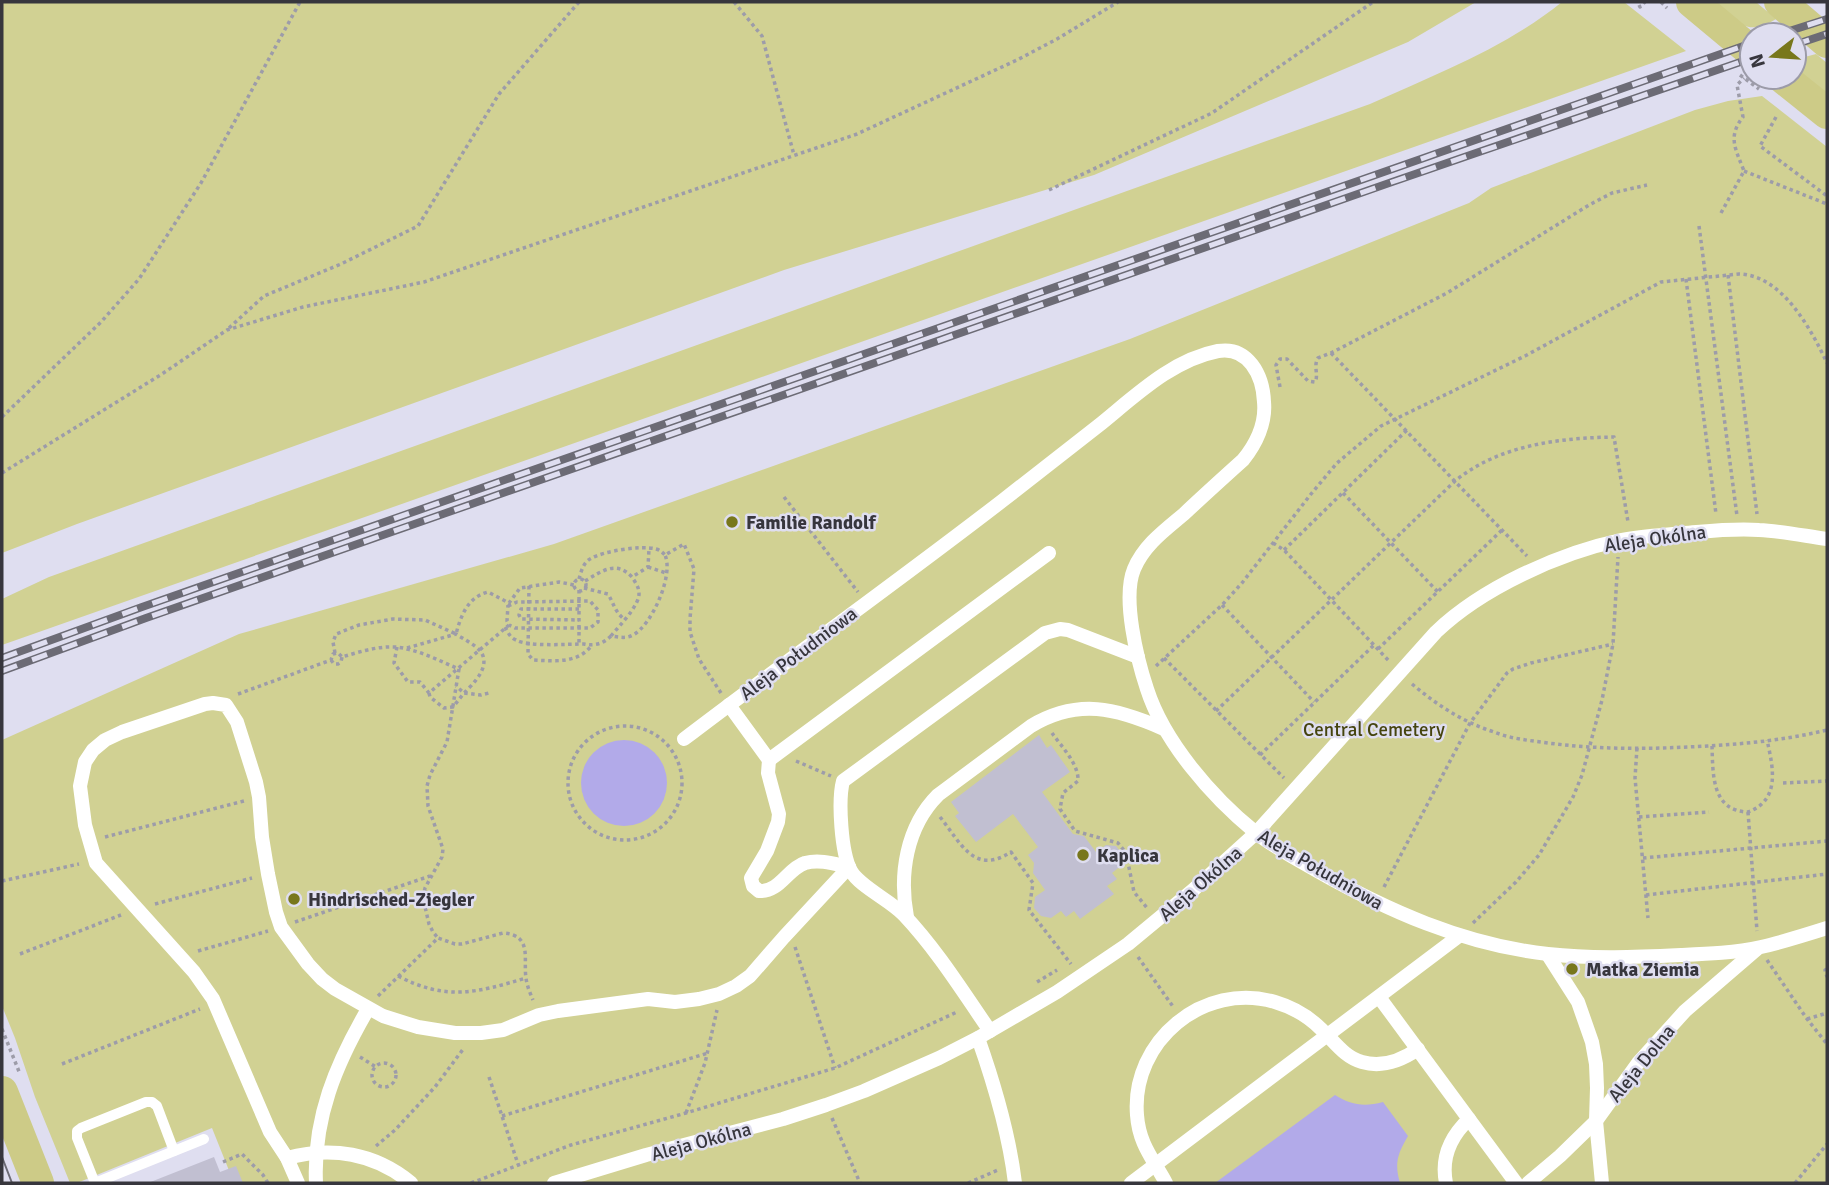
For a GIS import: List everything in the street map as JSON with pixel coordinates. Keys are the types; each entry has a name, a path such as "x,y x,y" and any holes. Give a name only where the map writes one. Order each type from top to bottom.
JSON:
{"main road":[{"path":"1692,2 1738,54"},
{"path":"1780,2 1827,42"},
{"path":"1800,91 1827,113"},
{"path":"2,1092 38,1183"}],"street":[{"name":"Aleja Południowa","path":"684,739 991,510 1160,377 1184,363 1227,350 1236,352 1250,361 1255,368 1264,397 1262,424 1250,452 1243,460 1148,547 1131,577 1129,600 1143,677 1151,704 1164,729 1206,783 1256,833 1298,860 1376,902 1459,936 1513,949 1609,957 1711,954 1758,948 1827,928"},
{"name":"Aleja Okólna","path":"554,1183 826,1105 903,1075 984,1035 1080,977 1129,944 1256,833 1436,632 1463,608 1489,592 1575,553 1625,540 1739,529 1827,539"},
{"path":"849,867 810,862 798,866 780,884 768,891 759,891 752,886 751,878 767,851 778,822 779,814 768,773 773,757 1049,553"},
{"path":"1015,1183 1007,1131 984,1035 972,1005 931,946 907,918 860,881 849,867 844,848 840,801 843,781 1045,633 1068,630 1138,656"},
{"path":"298,1183 287,1158 270,1132 215,1003 201,980 95,861 80,786 82,769 88,756 105,740 213,703 226,705 234,715 247,751 259,797 265,861 281,927 322,979 368,1009 418,1027 475,1034 503,1030 539,1015 558,1011 648,999 675,1002 719,994 750,976 849,867"},
{"path":"729,705 773,757"},
{"path":"907,918 903,881 909,846 918,822 938,795 1043,719 1068,710 1094,708 1140,718 1164,729"},
{"path":"1131,1183 1459,936"},
{"name":"Aleja Dolna","path":"1528,1183 1596,1121 1626,1078 1670,1027 1758,948"},
{"path":"1548,954 1578,1002 1589,1031 1596,1065 1596,1121 1602,1183"},
{"path":"1379,997 1516,1183"},
{"path":"1166,1183 1154,1166 1142,1140 1138,1123 1139,1086 1151,1052 1167,1031 1196,1009 1213,1002 1240,998 1276,1002 1316,1024 1347,1055 1372,1064 1397,1060 1418,1049"},
{"path":"316,1183 315,1152 320,1120 334,1075 368,1009"},
{"path":"1446,1183 1444,1167 1448,1149 1456,1132 1469,1119"},
{"path":"287,1158 315,1152 364,1157 384,1165 411,1183"}],"lane":[{"path":"174,1151 157,1106 152,1102 146,1102 77,1131 77,1138 95,1183 204,1139"}],"path":[{"path":"2,417 100,322 139,278 201,183 300,2"},
{"path":"2,473 162,374 227,330 264,296 341,264 418,226 499,94 579,2"},
{"path":"734,2 762,36 794,155"},
{"path":"227,330 303,307 425,282 858,134 1017,60 1118,2"},
{"path":"1049,190 1212,113 1373,2"},
{"path":"1639,5 1640,7 1645,2"},
{"path":"1721,213 1744,171 1733,140 1737,125 1743,117 1738,91"},
{"path":"1776,117 1760,146 1827,196"},
{"path":"1744,171 1827,204"},
{"path":"1264,397 1276,396 1280,390 1276,365 1280,359 1287,359 1313,383 1317,379 1318,358 1447,293 1589,205 1612,193 1647,185"},
{"path":"1699,226 1739,529"},
{"path":"1143,677 1222,605 1253,571 1337,463 1369,435 1395,418 1525,356 1661,282 1728,275 1748,274 1757,277 1787,299 1805,323 1827,363"},
{"path":"1728,275 1759,530"},
{"path":"1686,279 1718,530"},
{"path":"1331,353 1538,568"},
{"path":"1284,550 1407,430"},
{"path":"1216,711 1468,471 1518,449 1580,438 1614,437 1625,540 1613,644 1602,700 1582,775 1573,797 1539,855 1516,882 1459,936"},
{"path":"1343,493 1438,592"},
{"path":"784,497 867,603"},
{"path":"1260,755 1502,530"},
{"path":"1273,543 1284,550 1399,672 1427,696 1470,723 1511,737 1590,748 1637,748 1712,746 1827,730"},
{"path":"666,555 684,544 694,569 690,632 704,669 729,705"},
{"path":"648,567 649,549"},
{"path":"574,586 588,560 606,553 649,549 659,550 666,555 668,560 661,598 645,626 635,635 611,636"},
{"path":"579,590 559,582 520,588 509,604 507,626 512,638 517,642 529,643 592,645 605,641 636,604 640,595 637,586 632,577 620,567 608,568 584,581"},
{"path":"648,567 666,573"},
{"path":"632,577 648,567"},
{"path":"579,579 584,581"},
{"path":"584,581 584,588"},
{"path":"529,586 529,657 533,660 567,660 580,656 592,645"},
{"path":"579,590 584,588 608,594 614,603 615,612 624,619"},
{"path":"579,590 579,644"},
{"path":"456,634 469,603 478,594 488,592 509,604 528,601 590,601 598,610 598,622 590,628 507,626"},
{"path":"1222,605 1315,702"},
{"path":"579,609 521,609 519,615 521,619 528,620 579,620"},
{"path":"335,653 333,642 336,634 367,623 393,619 425,620 456,634 481,653 483,661 480,677 453,707 444,708 430,697 420,682 408,682 394,663 397,648"},
{"path":"429,693 507,626"},
{"path":"342,657 363,651 407,648 456,634"},
{"path":"1376,902 1470,723 1502,679 1513,669 1531,663 1613,644"},
{"path":"407,648 459,669"},
{"path":"335,653 342,657"},
{"path":"331,660 332,654 335,653"},
{"path":"331,660 338,664 342,657"},
{"path":"1164,658 1296,789"},
{"path":"213,703 331,660"},
{"path":"459,669 447,742 427,786 428,806 443,849 442,858 425,888 423,898 429,924 438,938 455,944 509,933 522,942 526,953 526,978 539,1015"},
{"path":"456,686 464,693 481,695 489,692"},
{"path":"1043,719 1074,766 1078,777 1078,781 1063,793 1060,808 1075,831 1118,843 1126,853 1134,892 1158,920"},
{"path":"635,727 652,733 670,748 680,769 681,793 674,811 659,828 638,838 615,839 597,833 583,821 571,801 568,778 575,755 590,738 611,728 635,727"},
{"path":"1712,746 1714,783 1720,797 1731,808 1748,813 1764,802 1771,787 1773,774 1767,740"},
{"path":"1637,748 1635,778 1648,918"},
{"path":"773,757 843,781"},
{"path":"1783,783 1827,781"},
{"path":"89,841 259,797"},
{"path":"930,804 977,859 999,859 1011,852 1033,883 1029,910 1080,977"},
{"path":"1639,817 1709,812"},
{"path":"1748,813 1758,948 1827,1044"},
{"path":"1643,858 1827,841"},
{"path":"2,881 95,861"},
{"path":"1646,895 1827,874"},
{"path":"180,957 281,927 432,876"},
{"path":"790,930 835,1068"},
{"path":"368,1009 438,938"},
{"path":"1129,944 1163,993"},
{"path":"1028,988 1059,969"},
{"path":"1827,969 1827,977"},
{"path":"398,976 429,989 457,993 492,988 526,978"},
{"path":"686,1113 708,1053 719,994"},
{"path":"62,1064 215,1003"},
{"path":"471,1183 571,1145 835,1068 972,1005"},
{"path":"1807,1019 1827,1013"},
{"path":"364,1157 395,1130 435,1087 475,1034"},
{"path":"502,1116 708,1053"},
{"path":"386,1063 393,1067 396,1077 389,1086 381,1086 374,1082 373,1074 379,1064 386,1063"},
{"path":"489,1077 518,1164"},
{"path":"826,1105 860,1183"},
{"path":"1795,1183 1827,1144"},
{"path":"223,1162 242,1154 268,1183"},
{"path":"968,1183 1012,1164"}],"green space":[{"path":"2,2 1476,2 1408,42 1094,175 784,270 2,553"},
{"path":"1562,2 1624,2 1686,51 2,645 2,599 49,577 1370,104 1494,47"},
{"path":"1714,2 1756,2 1776,19 1773,21 1736,21"},
{"path":"1816,54 1827,63 1827,96 1808,80 1808,56"},
{"name":"Central Cemetery","path":"1762,96 1827,147 1827,1183 234,1183 212,1128 77,1183 70,1183 2,1006 2,740 239,634 554,544 1130,339 1469,203 1491,188 1695,110"}],"shaded area":[{"path":"624,740 648,747 660,759 667,783 660,807 648,819 624,826 600,819 588,807 581,783 588,759 600,747"},
{"path":"1335,1095 1358,1104 1383,1102 1408,1136 1398,1158 1400,1183 1215,1183"}],"building":[{"path":"1039,735 1047,748 1051,745 1070,772 1042,792 1073,834 1084,836 1096,852 1106,845 1116,846 1123,855 1122,865 1112,873 1117,879 1107,886 1114,894 1080,919 1074,911 1066,917 1061,911 1051,918 1041,916 1034,908 1035,897 1045,890 1033,873 1034,863 1028,855 1038,847 1013,814 976,842 955,816 959,813 951,802"},
{"path":"214,1157 220,1172 236,1166 243,1183 148,1183"}],"tram line":[{"path":"2,1157 12,1183"}],"railway":[{"path":"1808,25 1827,19"},
{"path":"1808,40 1827,34"},
{"path":"2,658 1738,48"},
{"path":"2,671 146,618 1738,63"}],"place":[{"name":"Familie Randolf","path":"732,522"},
{"name":"Kaplica","path":"1083,855"},
{"name":"Hindrisched-Ziegler","path":"294,899"},
{"name":"Matka Ziemia","path":"1572,969"}]}
